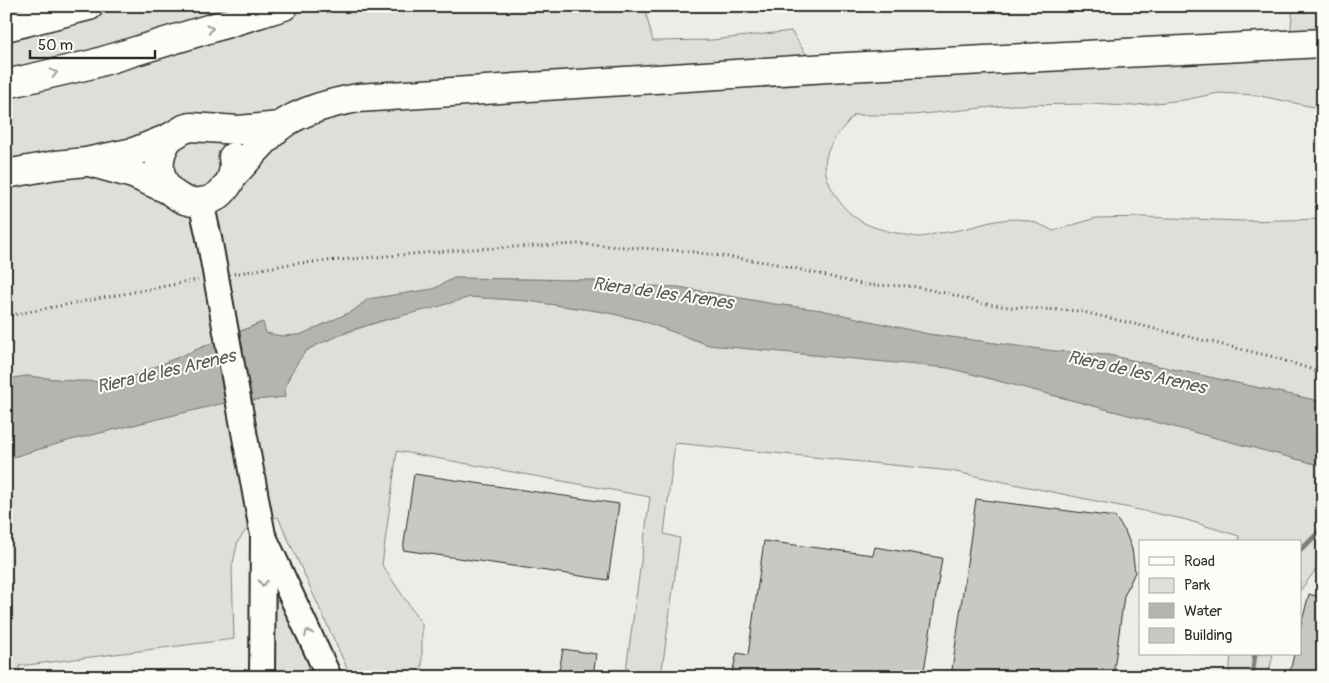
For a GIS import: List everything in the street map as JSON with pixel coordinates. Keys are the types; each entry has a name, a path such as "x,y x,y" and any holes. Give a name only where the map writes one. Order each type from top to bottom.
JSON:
{"main road":[{"path":"6,27 89,6"},
{"path":"6,84 93,64 284,6"},
{"path":"86,162 133,174 169,190 181,199 201,202 215,198 223,191 234,174 280,126 332,103 358,98 828,68 1323,43"},
{"path":"6,174 86,162 134,152 191,127 239,130 280,126"},
{"path":"208,129 221,136 232,152 234,174"},
{"path":"169,138 161,152 159,167 162,180 169,190"}],"street":[{"path":"201,202 263,534 262,677"},
{"path":"263,534 329,677"}],"path":[{"path":"225,276 290,264 472,249 578,244 686,251 772,263 865,285 911,286 989,305 1079,311 1270,356 1323,373"},
{"path":"6,316 137,290 205,279"}],"shaded area":[{"path":"644,6 1293,6 1290,37 810,60 711,40 653,41"},
{"path":"1219,93 1256,95 1323,109 1323,219 1242,221 1144,217 1096,218 1052,232 1038,223 1021,219 1003,220 919,237 863,224 848,212 826,179 824,162 829,145 854,115 912,115 1013,105 1090,104 1128,106 1184,100"},
{"path":"675,442 951,471 1183,519 1239,536 1239,540 1139,540 1139,656 1231,656 1229,677 661,677 680,538 664,534"},
{"path":"396,451 650,497 625,677 422,677 422,624 382,565"},
{"path":"278,517 351,677 20,677 19,666 233,639 232,567 238,541 247,529 247,523"},
{"path":"1323,560 1323,677 1268,677 1273,656 1302,656 1302,588"}],"green space":[{"path":"6,6 644,6 653,41 712,40 791,31 810,60 1290,37 1293,6 1323,6 1323,109 1256,95 1219,93 1184,100 1128,106 1090,104 1013,105 912,115 854,115 828,150 825,169 833,191 845,209 852,215 876,228 917,237 1015,219 1027,220 1053,231 1096,218 1144,217 1242,221 1323,219 1323,402 1108,355 1054,351 928,334 821,310 774,304 678,287 616,285 588,280 454,278 433,289 368,299 353,311 300,335 281,336 266,333 262,322 119,382 75,381 27,376 6,379"},
{"path":"470,297 528,301 604,312 640,320 709,345 949,368 1323,466 1323,560 1302,588 1302,540 1239,540 1239,536 1183,519 951,471 675,443 664,534 680,538 661,677 625,677 650,497 397,451 382,565 422,624 422,677 351,677 278,517 247,523 247,529 238,541 232,567 234,639 19,666 20,677 6,677 6,459 71,440 224,403 285,397 288,379 295,365 308,350 369,325"},
{"path":"278,600 283,601 317,677 269,677 271,606"},
{"path":"1231,656 1273,656 1268,677 1229,677"}],"water":[{"name":"Riera de les Arenes","path":"454,278 588,280 616,285 678,287 774,304 821,310 928,334 1054,351 1108,355 1323,402 1323,466 949,368 709,345 640,320 604,312 528,301 470,297 349,331 307,350 290,375 284,391 285,397 224,403 71,440 6,459 6,379 27,376 75,381 119,382 263,322 266,333 281,336 300,335 353,311 368,299 433,289"}],"building":[{"path":"414,474 619,504 608,580 403,550"},
{"path":"976,499 1115,517 1125,531 1132,549 1135,572 1124,596 1113,677 951,677"},
{"path":"764,541 873,555 875,547 942,558 923,677 731,677 737,653 748,655"},
{"path":"1309,594 1323,598 1323,677 1289,677 1294,656 1302,656 1302,621"},
{"path":"563,649 596,654 593,677 558,677"}],"waterway":[{"path":"1302,549 1323,528"},
{"path":"1252,677 1255,656"}]}
